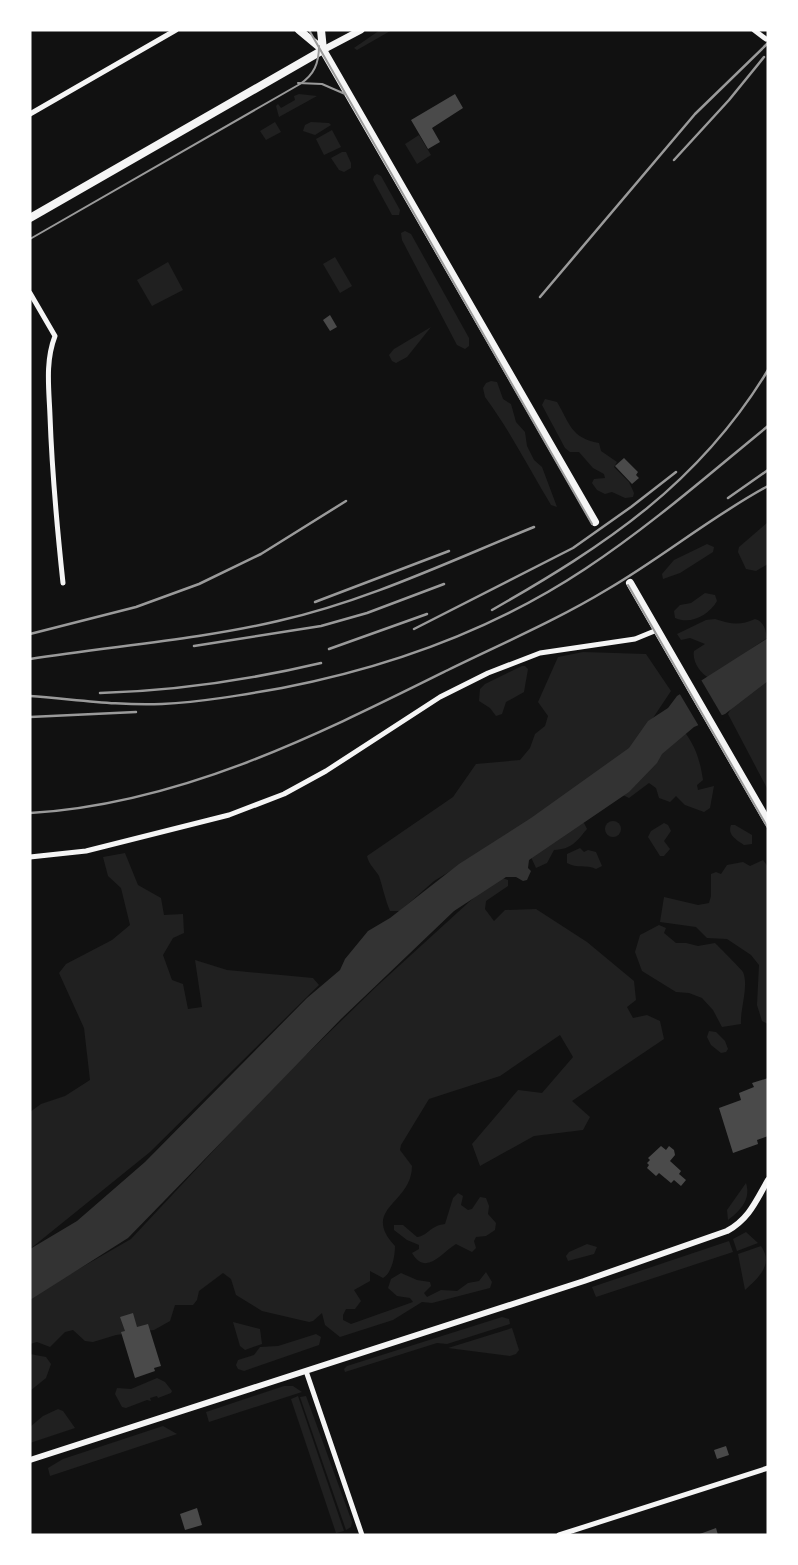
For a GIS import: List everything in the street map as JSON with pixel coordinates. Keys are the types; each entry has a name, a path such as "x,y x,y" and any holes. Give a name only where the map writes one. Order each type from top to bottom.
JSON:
{"main road":[{"path":"299,30 323,50 595,522"},
{"path":"321,30 323,50"},
{"path":"30,218 361,30"},
{"path":"630,583 768,822"}],"street":[{"path":"30,114 176,30"},
{"path":"754,30 766,39"},
{"path":"30,293 55,336 49,351 49,392 52,477 63,583"},
{"path":"30,857 86,851 229,815 284,794 327,771 440,696 488,673 540,653 635,639 657,631"},
{"path":"30,1460 584,1281 727,1231 749,1214 768,1180"},
{"path":"306,1371 362,1535"},
{"path":"559,1535 768,1468"}],"shaded area":[{"path":"380,30 392,30 357,50 354,48"},
{"path":"294,96 317,96 279,117 276,106 278,104 281,108 295,100"},
{"path":"275,122 281,132 266,140 260,131"},
{"path":"311,122 331,125 315,135 303,131 305,125"},
{"path":"332,130 341,147 324,155 316,139"},
{"path":"419,135 431,155 417,164 405,144"},
{"path":"346,152 351,163 351,168 344,172 339,170 331,158"},
{"path":"377,174 381,176 400,210 399,215 392,215 373,180"},
{"path":"405,231 411,234 469,338 469,346 465,349 457,345 402,240 401,233"},
{"path":"335,257 352,286 340,293 323,264"},
{"path":"168,262 183,290 152,306 137,280"},
{"path":"431,327 407,357 396,363 392,361 389,355 394,349"},
{"path":"491,381 497,382 503,399 511,404 516,422 525,432 527,446 534,460 542,467 557,507 551,505 512,437 485,397 483,388"},
{"path":"545,399 557,402 577,434 599,443 601,451 617,462 614,467 629,482 633,497 625,498 612,492 605,494 597,490 592,483 594,479 605,478 604,474 593,468 579,452 570,452 565,448 542,405"},
{"path":"768,522 768,564 756,571 746,569 738,552 739,547"},
{"path":"707,544 714,547 713,552 680,573 663,579 662,574 674,560"},
{"path":"705,593 715,595 717,601 709,611 693,619 675,618 674,611 680,605 691,603"},
{"path":"715,619 735,624 755,619 764,626 767,638 709,678 694,659 694,651 705,644 690,638 681,640 677,634 706,620"},
{"path":"768,638 768,681 725,714 694,727 662,754 657,763 629,792 529,860 528,868 531,871 527,880 506,877 454,911 341,1019 128,1238 30,1300 30,1249 77,1221 145,1162 307,998 340,970 345,959 368,931 390,918 459,864 531,818 629,748 648,721 668,708 677,696"},
{"path":"583,652 646,654 671,691 633,748 513,833 434,881 400,911 390,911 379,876 367,856 453,797 476,764 520,760 530,748 535,734 545,726 548,716 538,702 558,657"},
{"path":"522,666 528,669 524,692 506,702 502,714 496,716 479,701 480,689"},
{"path":"768,676 768,790 728,714 732,707"},
{"path":"682,729 694,746 700,766 703,780 697,785 698,790 714,786 710,808 704,812 685,805 676,796 670,802 659,798 656,788 649,783 629,798 621,794"},
{"path":"610,821 616,821 621,829 619,835 610,837 605,832 605,826"},
{"path":"577,822 584,823 587,829 580,838 569,846 554,850 547,863 536,868 531,857 567,833"},
{"path":"664,823 671,831 664,841 670,849 664,856 660,856 648,837 651,831"},
{"path":"731,825 752,835 752,844 744,845 736,839 730,832"},
{"path":"580,848 584,852 596,852 602,866 596,869 567,863 567,854"},
{"path":"125,853 138,885 161,898 164,915 183,914 184,933 173,938 163,955 172,980 183,984 188,1009 202,1007 195,960 227,970 313,978 319,985 150,1152 30,1249 30,1112 41,1104 65,1096 90,1080 84,1028 59,973 66,964 112,940 130,925 121,888 108,876 103,857"},
{"path":"763,860 768,867 768,1024 762,1021 757,1005 759,965 751,955 727,939 707,938 696,927 660,922 664,897 698,905 709,903 711,874 721,874 727,865 743,862 750,866"},
{"path":"500,877 508,880 508,886 486,901 485,909 494,921 505,910 536,909 587,942 634,981 636,1000 627,1007 633,1018 647,1015 660,1021 664,1039 572,1101 590,1117 583,1130 534,1136 480,1166 472,1144 518,1090 542,1093 573,1057 560,1035 500,1076 429,1099 401,1145 400,1150 412,1166 410,1179 385,1214 383,1223 386,1233 395,1246 391,1268 383,1278 370,1271 370,1281 354,1290 361,1301 355,1309 346,1309 343,1320 351,1324 413,1302 410,1298 397,1296 388,1288 391,1279 401,1273 430,1282 431,1286 424,1293 427,1297 441,1290 457,1291 468,1283 479,1281 486,1272 492,1282 490,1288 432,1303 422,1302 393,1320 340,1337 325,1325 322,1313 309,1322 262,1311 236,1295 231,1279 223,1273 199,1291 193,1305 175,1305 170,1321 154,1330 116,1335 93,1342 85,1341 73,1330 65,1332 50,1347 37,1342 30,1344 30,1297 131,1239 272,1088 377,986"},
{"path":"659,925 666,928 664,933 676,943 698,946 715,943 742,970 745,984 741,1024 722,1027 713,1010 702,998 676,992 642,971 635,952 640,935"},
{"path":"709,1031 716,1032 725,1041 728,1049 726,1052 721,1053 711,1045 707,1037"},
{"path":"746,1183 744,1204 728,1220 727,1210"},
{"path":"458,1193 463,1196 461,1205 468,1210 472,1209 480,1197 486,1198 488,1214 496,1223 495,1230 486,1236 476,1237 476,1248 472,1252 456,1244 428,1263 417,1260 412,1253 419,1249 419,1245 394,1230 394,1225 403,1225 417,1237 424,1235 445,1224 453,1198"},
{"path":"746,1232 758,1243 737,1251 733,1239"},
{"path":"729,1241 733,1252 596,1297 592,1287"},
{"path":"587,1244 597,1247 594,1254 568,1261 566,1256 569,1252"},
{"path":"761,1246 766,1259 763,1271 745,1290 738,1254"},
{"path":"502,1317 509,1319 510,1324 447,1344 437,1343 345,1372 347,1366"},
{"path":"233,1322 260,1329 262,1344 245,1350 240,1346"},
{"path":"512,1328 519,1350 510,1356 448,1348"},
{"path":"316,1334 321,1337 319,1345 244,1371 236,1365 238,1360 254,1355 260,1347 278,1346"},
{"path":"30,1354 46,1357 51,1364 46,1378 30,1391"},
{"path":"157,1378 165,1382 171,1393 150,1398 151,1401 122,1407 115,1394 117,1388 131,1389"},
{"path":"284,1386 293,1386 302,1392 209,1422 206,1412"},
{"path":"298,1396 344,1531 336,1533 291,1399"},
{"path":"306,1396 352,1522 351,1527 346,1530 300,1397"},
{"path":"58,1409 63,1411 75,1428 30,1443 30,1427 43,1416"},
{"path":"163,1426 177,1434 50,1476 48,1468 63,1459"}],"pier":[{"path":"700,678 724,719 700,728 678,691"}],"building":[{"path":"455,94 463,108 432,128 440,142 428,149 411,120"},
{"path":"330,315 337,327 330,331 323,320"},
{"path":"624,458 638,472 636,475 639,478 632,484 615,466"},
{"path":"768,1078 768,1136 757,1140 758,1144 733,1153 719,1108 741,1100 739,1093 754,1087 752,1083"},
{"path":"661,1146 666,1150 669,1146 674,1150 675,1155 670,1161 686,1180 681,1186 674,1180 671,1183 659,1173 656,1176 647,1168 650,1160 648,1158"},
{"path":"133,1313 137,1327 148,1324 161,1366 135,1378 121,1332 125,1331 120,1317"},
{"path":"726,1446 729,1455 717,1459 714,1450"},
{"path":"197,1508 202,1525 185,1530 180,1514"},
{"path":"716,1528 718,1535 697,1535"}],"tram line":[{"path":"309,30 592,524"},
{"path":"30,239 300,84 315,68 319,46"},
{"path":"298,83 322,84 345,94"},
{"path":"628,585 768,828"}],"railway":[{"path":"540,297 695,114 768,43"},
{"path":"674,160 764,57"},
{"path":"492,610 574,561 647,508 712,446 768,370"},
{"path":"30,696 129,704 207,700 322,679 439,644 514,610 585,569 656,518 768,426"},
{"path":"728,498 768,470"},
{"path":"414,629 573,548 676,472"},
{"path":"30,813 86,807 140,796 193,781 297,742 569,611 628,577 727,510 768,486"},
{"path":"30,634 136,607 199,584 261,554 346,501"},
{"path":"30,659 217,633 311,613 408,579 534,527"},
{"path":"315,602 449,551"},
{"path":"194,646 321,626 367,613 444,584"},
{"path":"329,649 427,614"},
{"path":"100,693 211,684 321,663"},
{"path":"30,717 136,712"}]}
